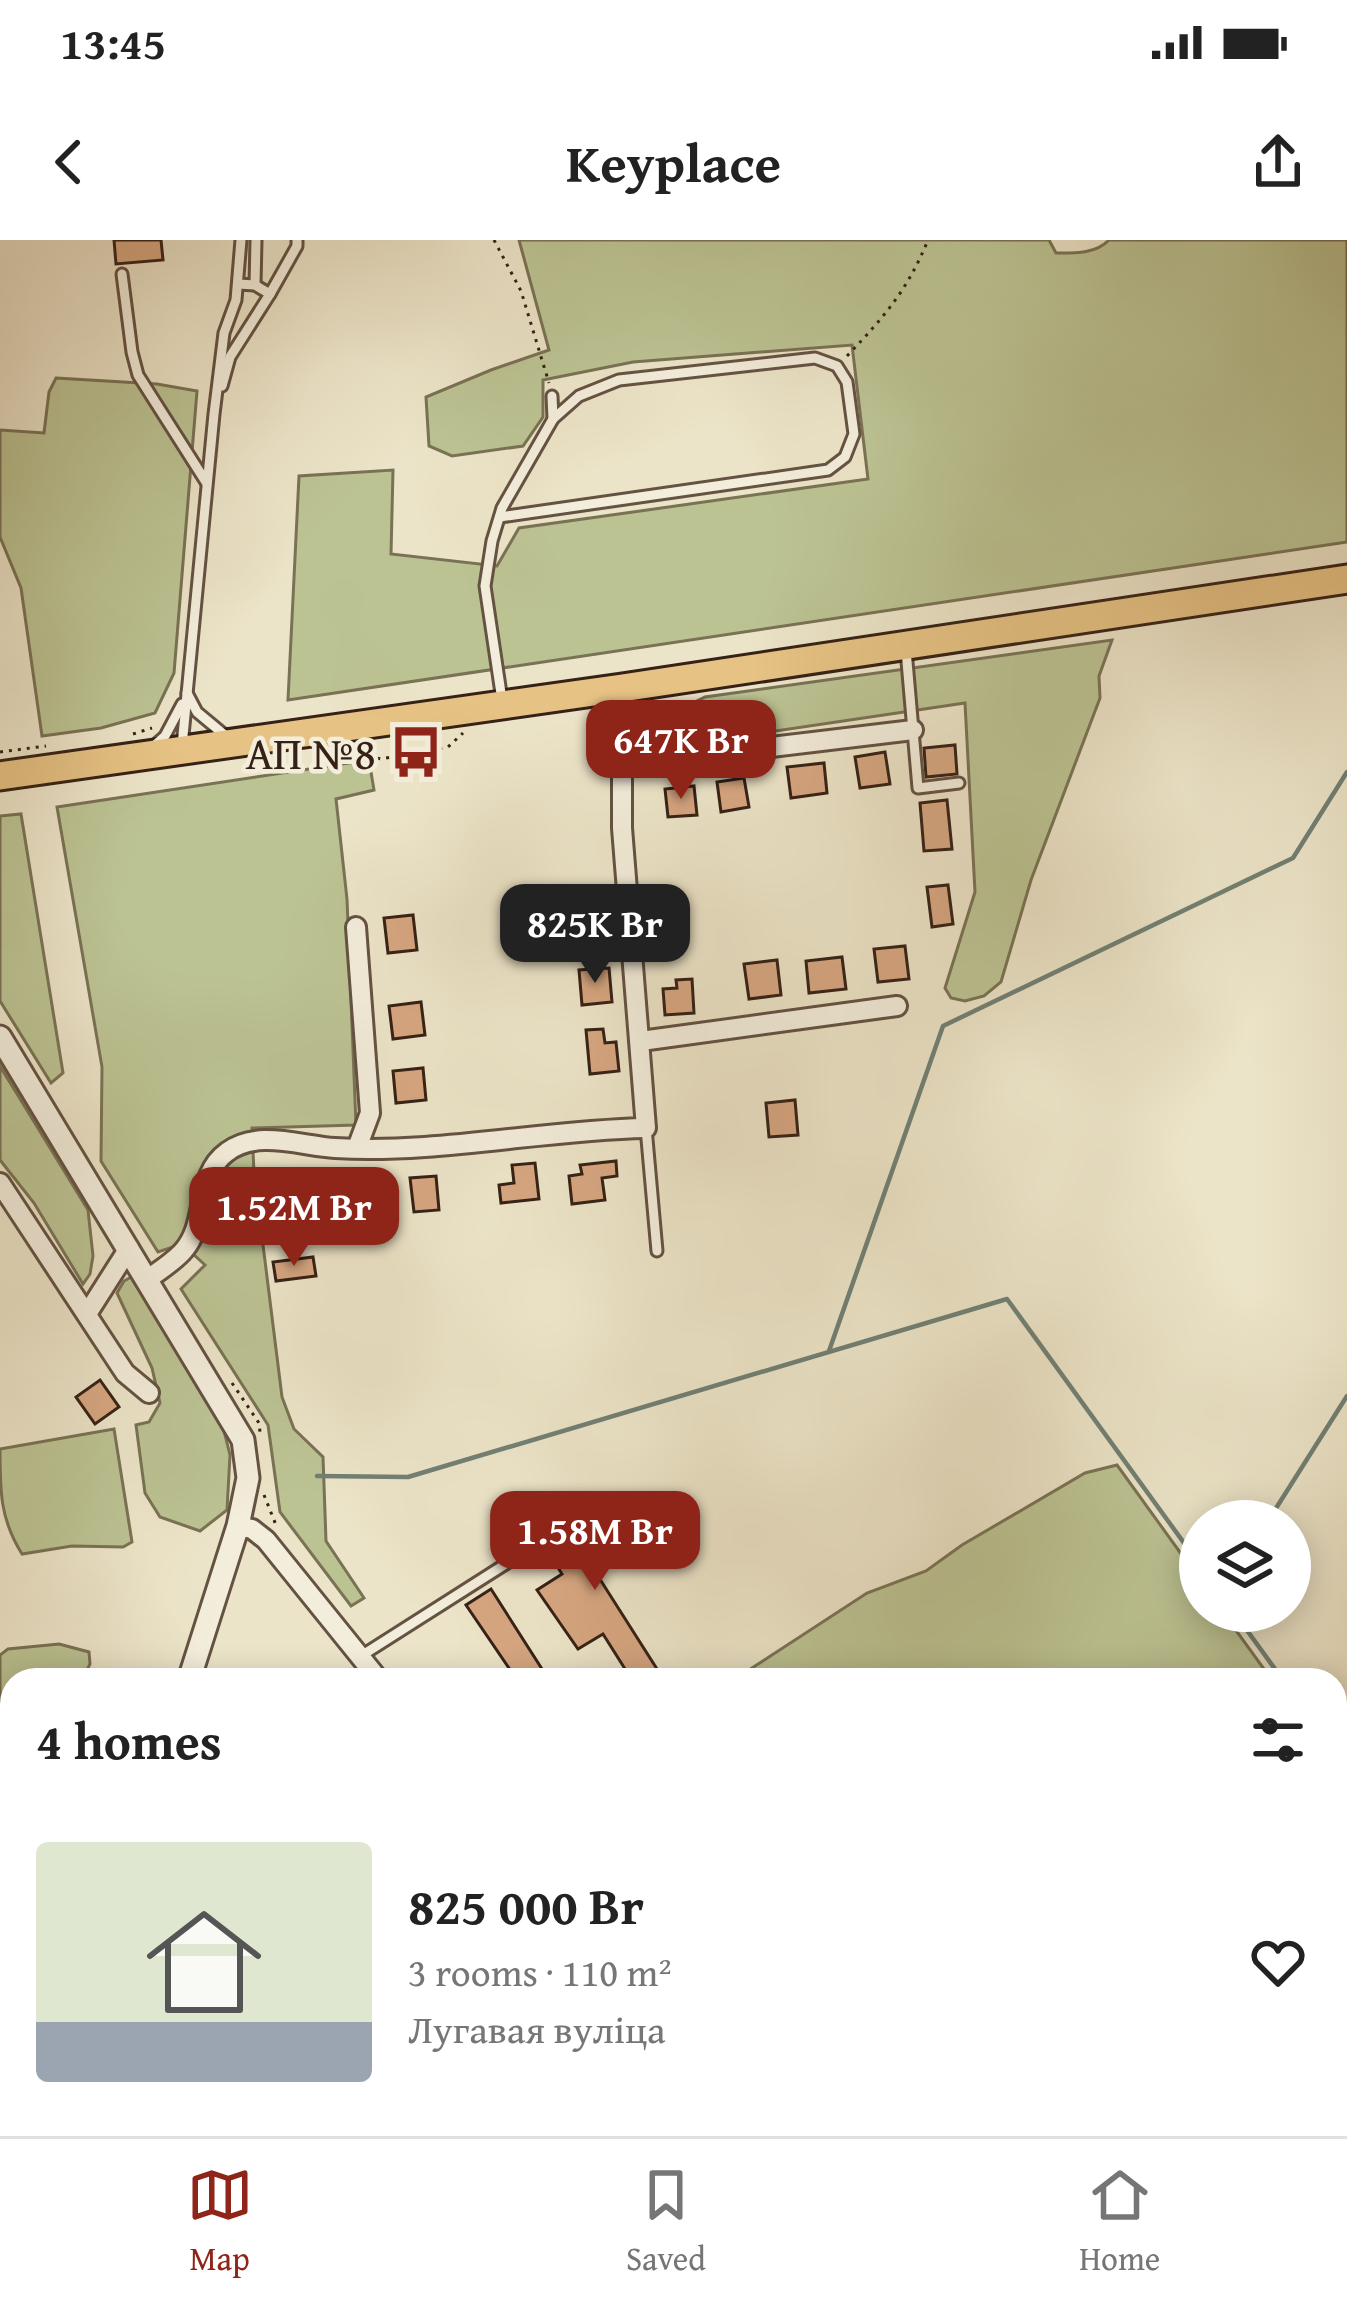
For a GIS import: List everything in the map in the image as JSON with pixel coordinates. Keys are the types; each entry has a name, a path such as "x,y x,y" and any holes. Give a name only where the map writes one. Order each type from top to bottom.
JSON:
{"main road":[{"path":"0,776 134,746 182,751 1347,579"}],"street":[{"path":"148,1279 185,1250 210,1171 226,1152 242,1144 268,1140 400,1149 646,1128 622,828 622,688"},
{"path":"621,757 722,753 913,730"},
{"path":"356,927 370,1113 356,1148"},
{"path":"641,1041 897,1006"},
{"path":"0,1037 243,1440 248,1478 238,1526 193,1668"},
{"path":"0,1183 125,1373 149,1393"},
{"path":"87,1314 129,1248"},
{"path":"238,1526 266,1540 368,1668"}],"lane":[{"path":"182,751 214,414 224,333 236,300 241,240"},
{"path":"255,284 256,240"},
{"path":"214,414 230,357 297,240"},
{"path":"122,274 138,375 207,483"},
{"path":"238,284 255,284 270,294"},
{"path":"500,517 828,470 844,457 854,434 848,382 837,366 815,358 619,380 579,395 553,419 514,486 500,517 492,541 485,586 503,705"},
{"path":"552,396 553,419"},
{"path":"906,645 918,788 959,783"},
{"path":"134,746 165,736 187,694"},
{"path":"187,694 208,723 237,743"},
{"path":"646,1128 657,1251"},
{"path":"361,1656 534,1546"}],"path":[{"path":"494,240 521,291 552,396"},
{"path":"837,366 896,303 928,240"},
{"path":"134,746 168,716 178,714"},
{"path":"0,752 51,745"},
{"path":"381,758 448,747"}],"green space":[{"path":"519,240 1049,240 1056,253 1077,253 1109,240 1347,240 1347,542 288,700 299,476 393,470 391,554 497,566 519,528 868,479 852,345 633,362 543,380 543,417 523,446 452,456 429,446 426,397 549,350"},
{"path":"56,378 197,391 174,673 155,713 101,728 42,736 21,588 0,537 0,430 44,433 49,392"},
{"path":"1112,640 1099,676 1100,698 1031,880 1001,982 984,996 965,1001 951,998 945,988 975,892 965,703 688,744 685,707 705,697"},
{"path":"369,760 374,790 336,799 347,899 356,1125 252,1128 282,1397 294,1429 323,1457 326,1541 364,1598 351,1606 280,1512 268,1425 181,1289 205,1265 182,1244 158,1252 101,1161 102,1067 57,807"},
{"path":"21,814 63,1073 51,1083 0,1001 0,816"},
{"path":"0,1066 88,1210 93,1256 83,1284 34,1203 0,1160"},
{"path":"135,1275 224,1431 230,1455 227,1510 200,1531 160,1517 145,1493 136,1425 149,1422 160,1403 152,1368 117,1293"},
{"path":"114,1429 132,1542 123,1547 72,1546 22,1554 3,1504 0,1449"},
{"path":"1117,1465 1179,1551 1179,1632 1237,1632 1263,1668 752,1668 867,1593 926,1571 1085,1473"},
{"path":"59,1644 89,1652 90,1664 88,1668 0,1668 0,1655 8,1649"}],"building":[{"path":"114,240 161,240 163,260 116,264"},
{"path":"955,745 957,774 926,777 924,748"},
{"path":"885,752 890,784 860,788 855,757"},
{"path":"824,763 827,793 791,798 787,767"},
{"path":"744,778 749,807 721,812 717,782"},
{"path":"694,786 697,815 668,817 665,789"},
{"path":"947,800 952,849 924,851 920,803"},
{"path":"948,885 953,924 932,927 927,887"},
{"path":"603,890 604,918 572,920 571,891"},
{"path":"413,915 417,950 388,953 384,918"},
{"path":"905,946 909,979 878,982 874,949"},
{"path":"842,957 846,989 809,993 806,961"},
{"path":"777,960 781,995 749,999 744,964"},
{"path":"609,968 612,1002 582,1005 579,970"},
{"path":"692,979 694,1013 665,1015 663,989 677,988 676,980"},
{"path":"421,1002 425,1035 393,1039 389,1006"},
{"path":"603,1029 605,1043 616,1042 619,1071 590,1074 586,1030"},
{"path":"423,1068 426,1100 396,1103 393,1071"},
{"path":"795,1100 798,1135 769,1137 766,1103"},
{"path":"616,1161 617,1176 602,1178 605,1200 572,1204 569,1176 582,1174 580,1165"},
{"path":"535,1163 539,1199 501,1203 499,1185 514,1183 512,1165"},
{"path":"436,1176 439,1210 414,1212 410,1178"},
{"path":"321,1182 322,1212 284,1214 282,1183"},
{"path":"313,1257 316,1276 276,1281 273,1262"},
{"path":"100,1380 119,1407 95,1424 76,1397"},
{"path":"619,1504 637,1532 589,1562 656,1668 624,1668 603,1634 578,1649 537,1590 562,1574 547,1550"},
{"path":"491,1589 541,1668 509,1668 466,1605"}],"waterway":[{"path":"829,1351 943,1026 1293,858 1347,772"},
{"path":"317,1476 408,1477 1007,1299 1179,1536"},
{"path":"1281,1500 1347,1396"},
{"path":"1248,1632 1274,1668"}],"place":[{"name":"АП №8","path":"416,752"}]}
